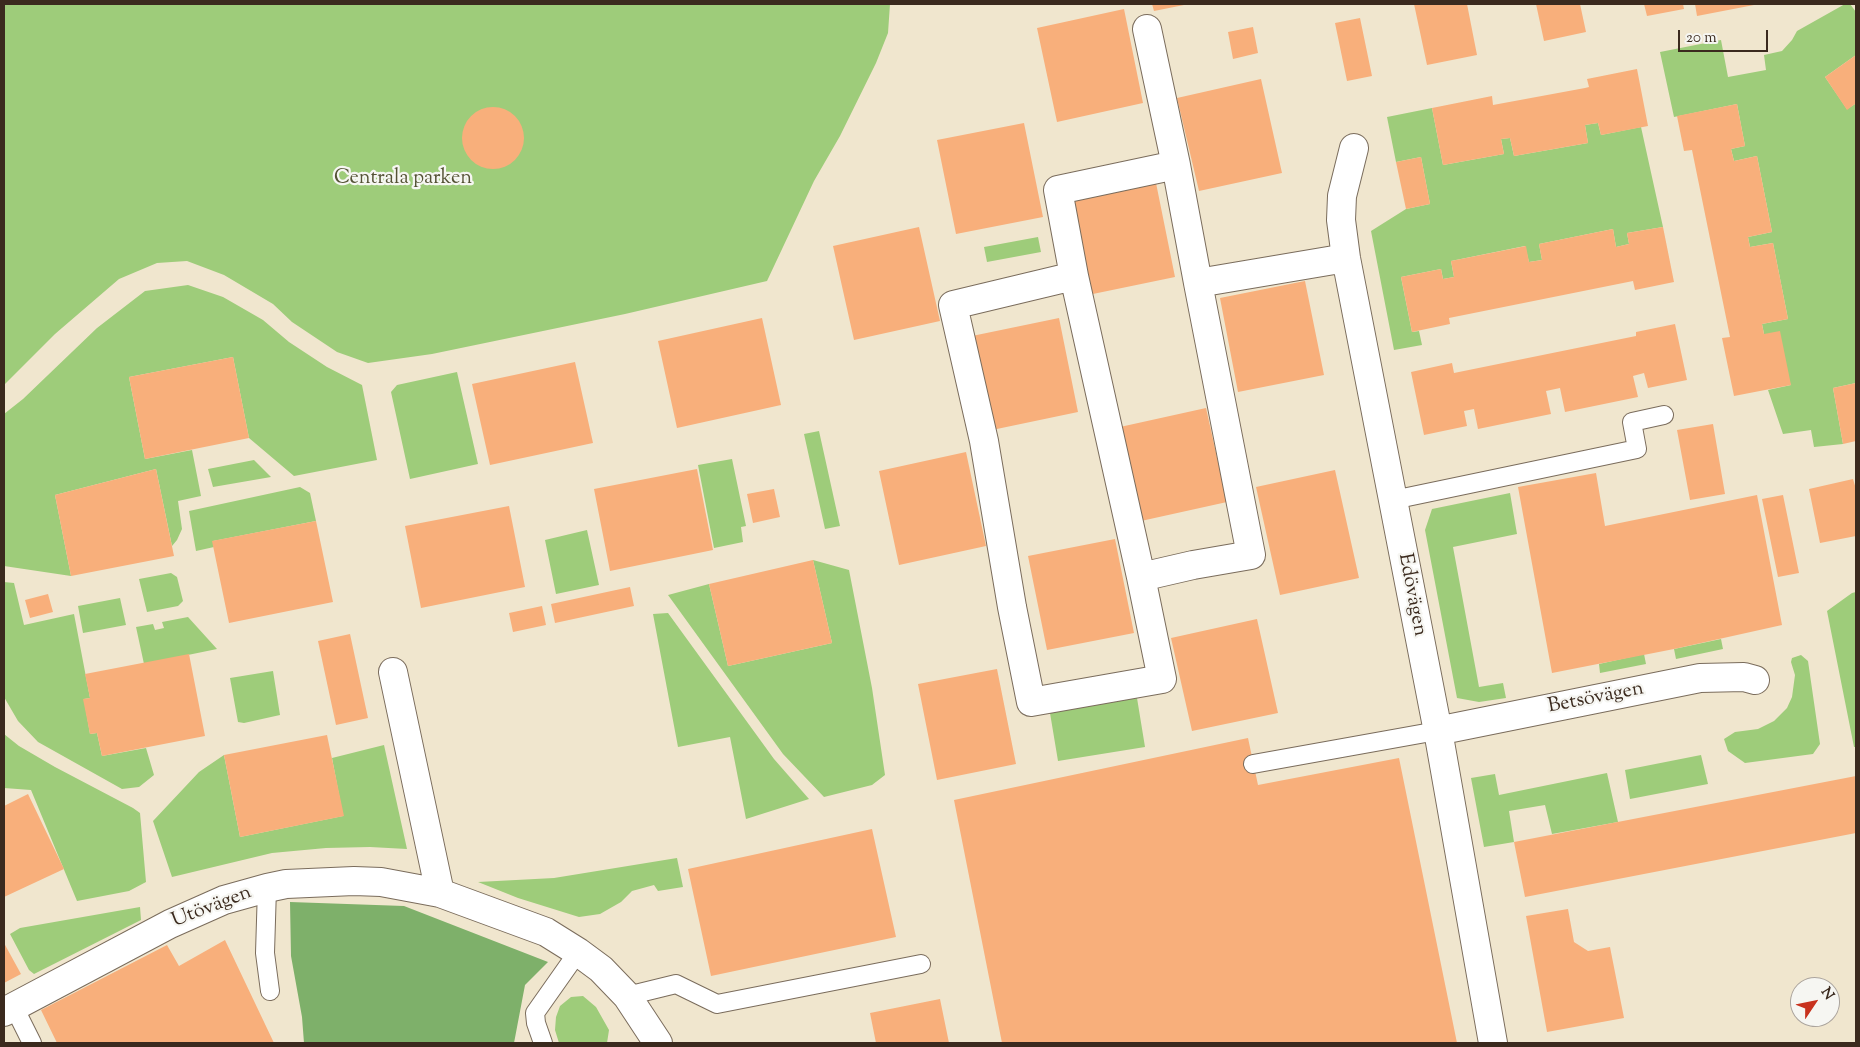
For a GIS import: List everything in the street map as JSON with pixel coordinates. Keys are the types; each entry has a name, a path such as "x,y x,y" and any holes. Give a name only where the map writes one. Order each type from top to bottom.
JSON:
{"street":[{"path":"1141,577 1193,565 1251,555 1176,165 1147,29"},
{"name":"Edövägen","path":"1354,148 1342,196 1340,220 1437,730 1493,1043"},
{"path":"1074,276 953,305 984,441 1012,607 1031,702 1162,679 1074,276 1058,190 1176,165"},
{"path":"1198,283 1346,258"},
{"path":"393,672 440,893"},
{"name":"Betsövägen","path":"1437,730 1700,678 1744,677 1755,680"},
{"name":"Utövägen","path":"9,1010 170,924 224,900 267,888 320,881 354,880 381,882 440,893 546,932 601,969 626,996 655,1042"}],"lane":[{"path":"1393,500 1637,449 1632,422 1664,414"},
{"path":"1253,764 1437,730"},
{"path":"267,888 265,953 270,991"},
{"path":"543,1043 536,1023 535,1012 578,952"},
{"path":"626,996 676,984 717,1004 921,964"},
{"path":"9,1010 32,1043"}],"green space":[{"name":"Centrala parken","path":"4,4 890,4 888,33 876,63 840,136 814,181 767,281 625,314 432,354 368,363 337,352 292,322 273,304 224,275 187,261 157,263 119,279 55,334 4,385"},
{"path":"1845,4 1850,4 1856,12 1856,55 1825,77 1847,109 1855,104 1856,107 1856,383 1833,388 1843,444 1814,447 1811,430 1783,434 1768,390 1791,385 1764,334 1762,324 1788,319 1773,243 1750,247 1748,237 1772,232 1757,156 1734,161 1731,149 1745,146 1737,104 1674,117 1660,52 1721,40 1728,77 1766,70 1764,55 1782,51 1797,31"},
{"path":"1432,108 1443,165 1504,154 1501,139 1510,138 1514,156 1588,143 1585,125 1598,123 1601,135 1641,127 1663,227 1627,233 1629,244 1616,247 1613,229 1539,244 1542,260 1529,262 1525,246 1451,261 1454,277 1443,279 1441,269 1401,277 1412,332 1419,331 1422,345 1394,350 1371,231 1406,209 1430,204 1421,157 1396,162 1387,117"},
{"path":"1038,237 1041,252 987,262 984,247"},
{"path":"188,285 223,297 263,320 289,342 327,367 362,385 377,460 294,476 249,438 233,357 129,377 145,459 192,450 201,496 178,501 182,529 177,540 172,546 156,469 55,495 71,576 4,566 4,414 23,399 97,328 145,291"},
{"path":"457,372 478,464 410,479 391,392 397,385"},
{"path":"819,431 840,526 825,529 804,434"},
{"path":"732,459 746,526 741,527 743,542 714,548 698,465"},
{"path":"254,460 271,477 213,487 208,469"},
{"path":"300,487 310,493 316,521 213,541 214,547 196,551 189,511"},
{"path":"1510,493 1517,534 1453,547 1479,687 1503,683 1506,698 1479,702 1457,698 1425,530 1432,509"},
{"path":"587,530 599,585 556,594 545,540"},
{"path":"813,560 849,570 872,688 885,775 872,785 824,797 783,754 668,595 709,584 728,666 832,643"},
{"path":"171,573 177,577 183,601 178,606 147,612 139,579"},
{"path":"4,582 14,583 24,625 74,614 90,698 84,699 90,734 97,733 102,756 146,748 154,775 139,787 122,789 38,742 18,721 4,697"},
{"path":"1856,592 1856,747 1854,747 1827,611"},
{"path":"120,598 126,625 83,633 78,606"},
{"path":"668,613 774,759 809,799 746,819 730,737 678,747 653,614"},
{"path":"188,617 217,649 144,664 136,627 153,624 155,630 164,628 162,622"},
{"path":"1721,639 1723,649 1676,659 1674,649"},
{"path":"1644,654 1646,664 1600,673 1599,664"},
{"path":"1801,655 1808,661 1820,744 1813,754 1745,763 1728,751 1724,739 1735,732 1758,729 1774,721 1787,708 1792,697 1795,675 1791,662 1792,658"},
{"path":"273,671 280,715 244,723 238,722 230,678"},
{"path":"1137,698 1145,747 1058,761 1050,713"},
{"path":"4,734 19,746 55,767 140,813 146,882 129,891 77,901 31,790 4,788"},
{"path":"384,745 407,849 370,847 326,848 272,853 172,877 153,821 199,772 224,755 240,837 343,816 332,758"},
{"path":"1701,755 1708,784 1630,799 1625,770"},
{"path":"1607,773 1618,822 1552,834 1545,805 1509,811 1514,842 1484,847 1471,778 1495,774 1499,795"},
{"path":"677,858 683,887 658,891 654,885 632,891 621,902 600,914 579,917 518,898 478,882 554,878"},
{"path":"290,902 404,906 548,962 525,985 514,1043 304,1043 302,1017 291,956"},
{"path":"140,907 141,920 34,974 29,970 10,934 20,928"},
{"path":"583,996 596,1007 609,1030 607,1043 559,1043 555,1030 556,1017 560,1006 571,997"}],"building":[{"path":"1152,4 1184,4 1184,5 1154,11"},
{"path":"1414,4 1467,4 1477,55 1427,65"},
{"path":"1536,4 1580,4 1586,32 1544,41"},
{"path":"1644,4 1683,4 1684,9 1647,16"},
{"path":"1695,4 1754,4 1754,5 1697,16"},
{"path":"1124,9 1143,103 1057,122 1037,28"},
{"path":"1360,18 1372,76 1347,81 1335,23"},
{"path":"1253,27 1258,53 1233,59 1228,32"},
{"path":"1856,55 1856,107 1855,104 1847,110 1825,77"},
{"path":"1637,69 1648,126 1601,135 1598,123 1585,125 1588,143 1514,156 1510,138 1501,139 1504,154 1443,165 1432,108 1492,96 1493,105 1585,88 1589,87 1587,79"},
{"path":"1261,79 1282,173 1199,191 1177,98"},
{"path":"1737,104 1745,146 1731,149 1734,161 1757,156 1772,232 1748,237 1750,247 1773,243 1788,319 1762,324 1764,334 1780,331 1791,385 1734,396 1722,338 1730,337 1692,150 1684,151 1677,116"},
{"path":"493,107 505,110 515,116 521,126 524,138 521,150 515,160 505,166 493,169 481,166 471,160 465,150 462,138 465,126 471,116 481,110"},
{"path":"1024,123 1043,217 956,234 937,140"},
{"path":"1421,157 1430,204 1406,209 1396,162"},
{"path":"1156,183 1175,277 1088,295 1069,201"},
{"path":"919,227 940,321 854,340 833,246"},
{"path":"1663,227 1674,282 1635,290 1633,281 1449,318 1450,324 1412,332 1401,277 1441,269 1443,279 1454,277 1451,261 1526,246 1529,262 1542,260 1539,244 1613,229 1616,247 1629,244 1627,233"},
{"path":"1305,281 1324,375 1238,392 1220,298"},
{"path":"762,318 781,405 677,428 658,341"},
{"path":"1059,318 1078,412 992,430 972,336"},
{"path":"1675,324 1687,380 1648,388 1644,373 1633,376 1638,397 1565,412 1560,388 1546,391 1551,414 1478,429 1474,409 1464,411 1467,426 1424,435 1411,372 1452,363 1454,373 1636,336 1636,332"},
{"path":"233,357 249,438 145,459 129,377"},
{"path":"575,362 593,443 490,465 472,384"},
{"path":"1856,383 1856,441 1843,444 1833,388"},
{"path":"1206,408 1227,502 1141,521 1120,427"},
{"path":"1713,424 1725,494 1690,500 1677,430"},
{"path":"966,452 986,546 899,565 879,471"},
{"path":"156,469 174,556 71,576 55,495"},
{"path":"697,469 713,550 610,571 594,489"},
{"path":"1335,470 1359,578 1280,595 1256,487"},
{"path":"1596,473 1605,526 1757,495 1782,625 1552,673 1518,487"},
{"path":"1853,479 1856,489 1856,536 1820,543 1809,489"},
{"path":"774,489 780,517 753,523 747,494"},
{"path":"1783,495 1799,573 1778,577 1762,499"},
{"path":"509,506 525,587 421,608 405,526"},
{"path":"316,521 333,602 229,623 212,541"},
{"path":"1115,539 1134,633 1047,650 1028,556"},
{"path":"813,560 832,643 728,666 709,584"},
{"path":"630,587 634,606 555,623 551,604"},
{"path":"48,594 53,612 30,618 25,600"},
{"path":"542,606 546,625 513,632 509,613"},
{"path":"1257,619 1278,713 1192,731 1171,638"},
{"path":"350,634 368,718 336,725 318,641"},
{"path":"189,654 205,736 102,756 97,733 90,734 83,699 90,698 85,674"},
{"path":"997,669 1016,764 937,780 918,684"},
{"path":"327,735 344,816 240,837 224,755"},
{"path":"1248,738 1258,785 1399,758 1457,1043 1002,1043 954,800"},
{"path":"1856,776 1856,833 1525,897 1514,842"},
{"path":"28,794 64,869 4,897 4,806"},
{"path":"872,829 896,937 711,976 688,869"},
{"path":"1568,909 1574,942 1588,951 1610,947 1624,1018 1547,1032 1526,916"},
{"path":"225,940 274,1043 57,1043 41,1010 167,945 179,966"},
{"path":"4,943 21,974 4,983"},
{"path":"940,999 949,1043 876,1043 870,1013"}]}
